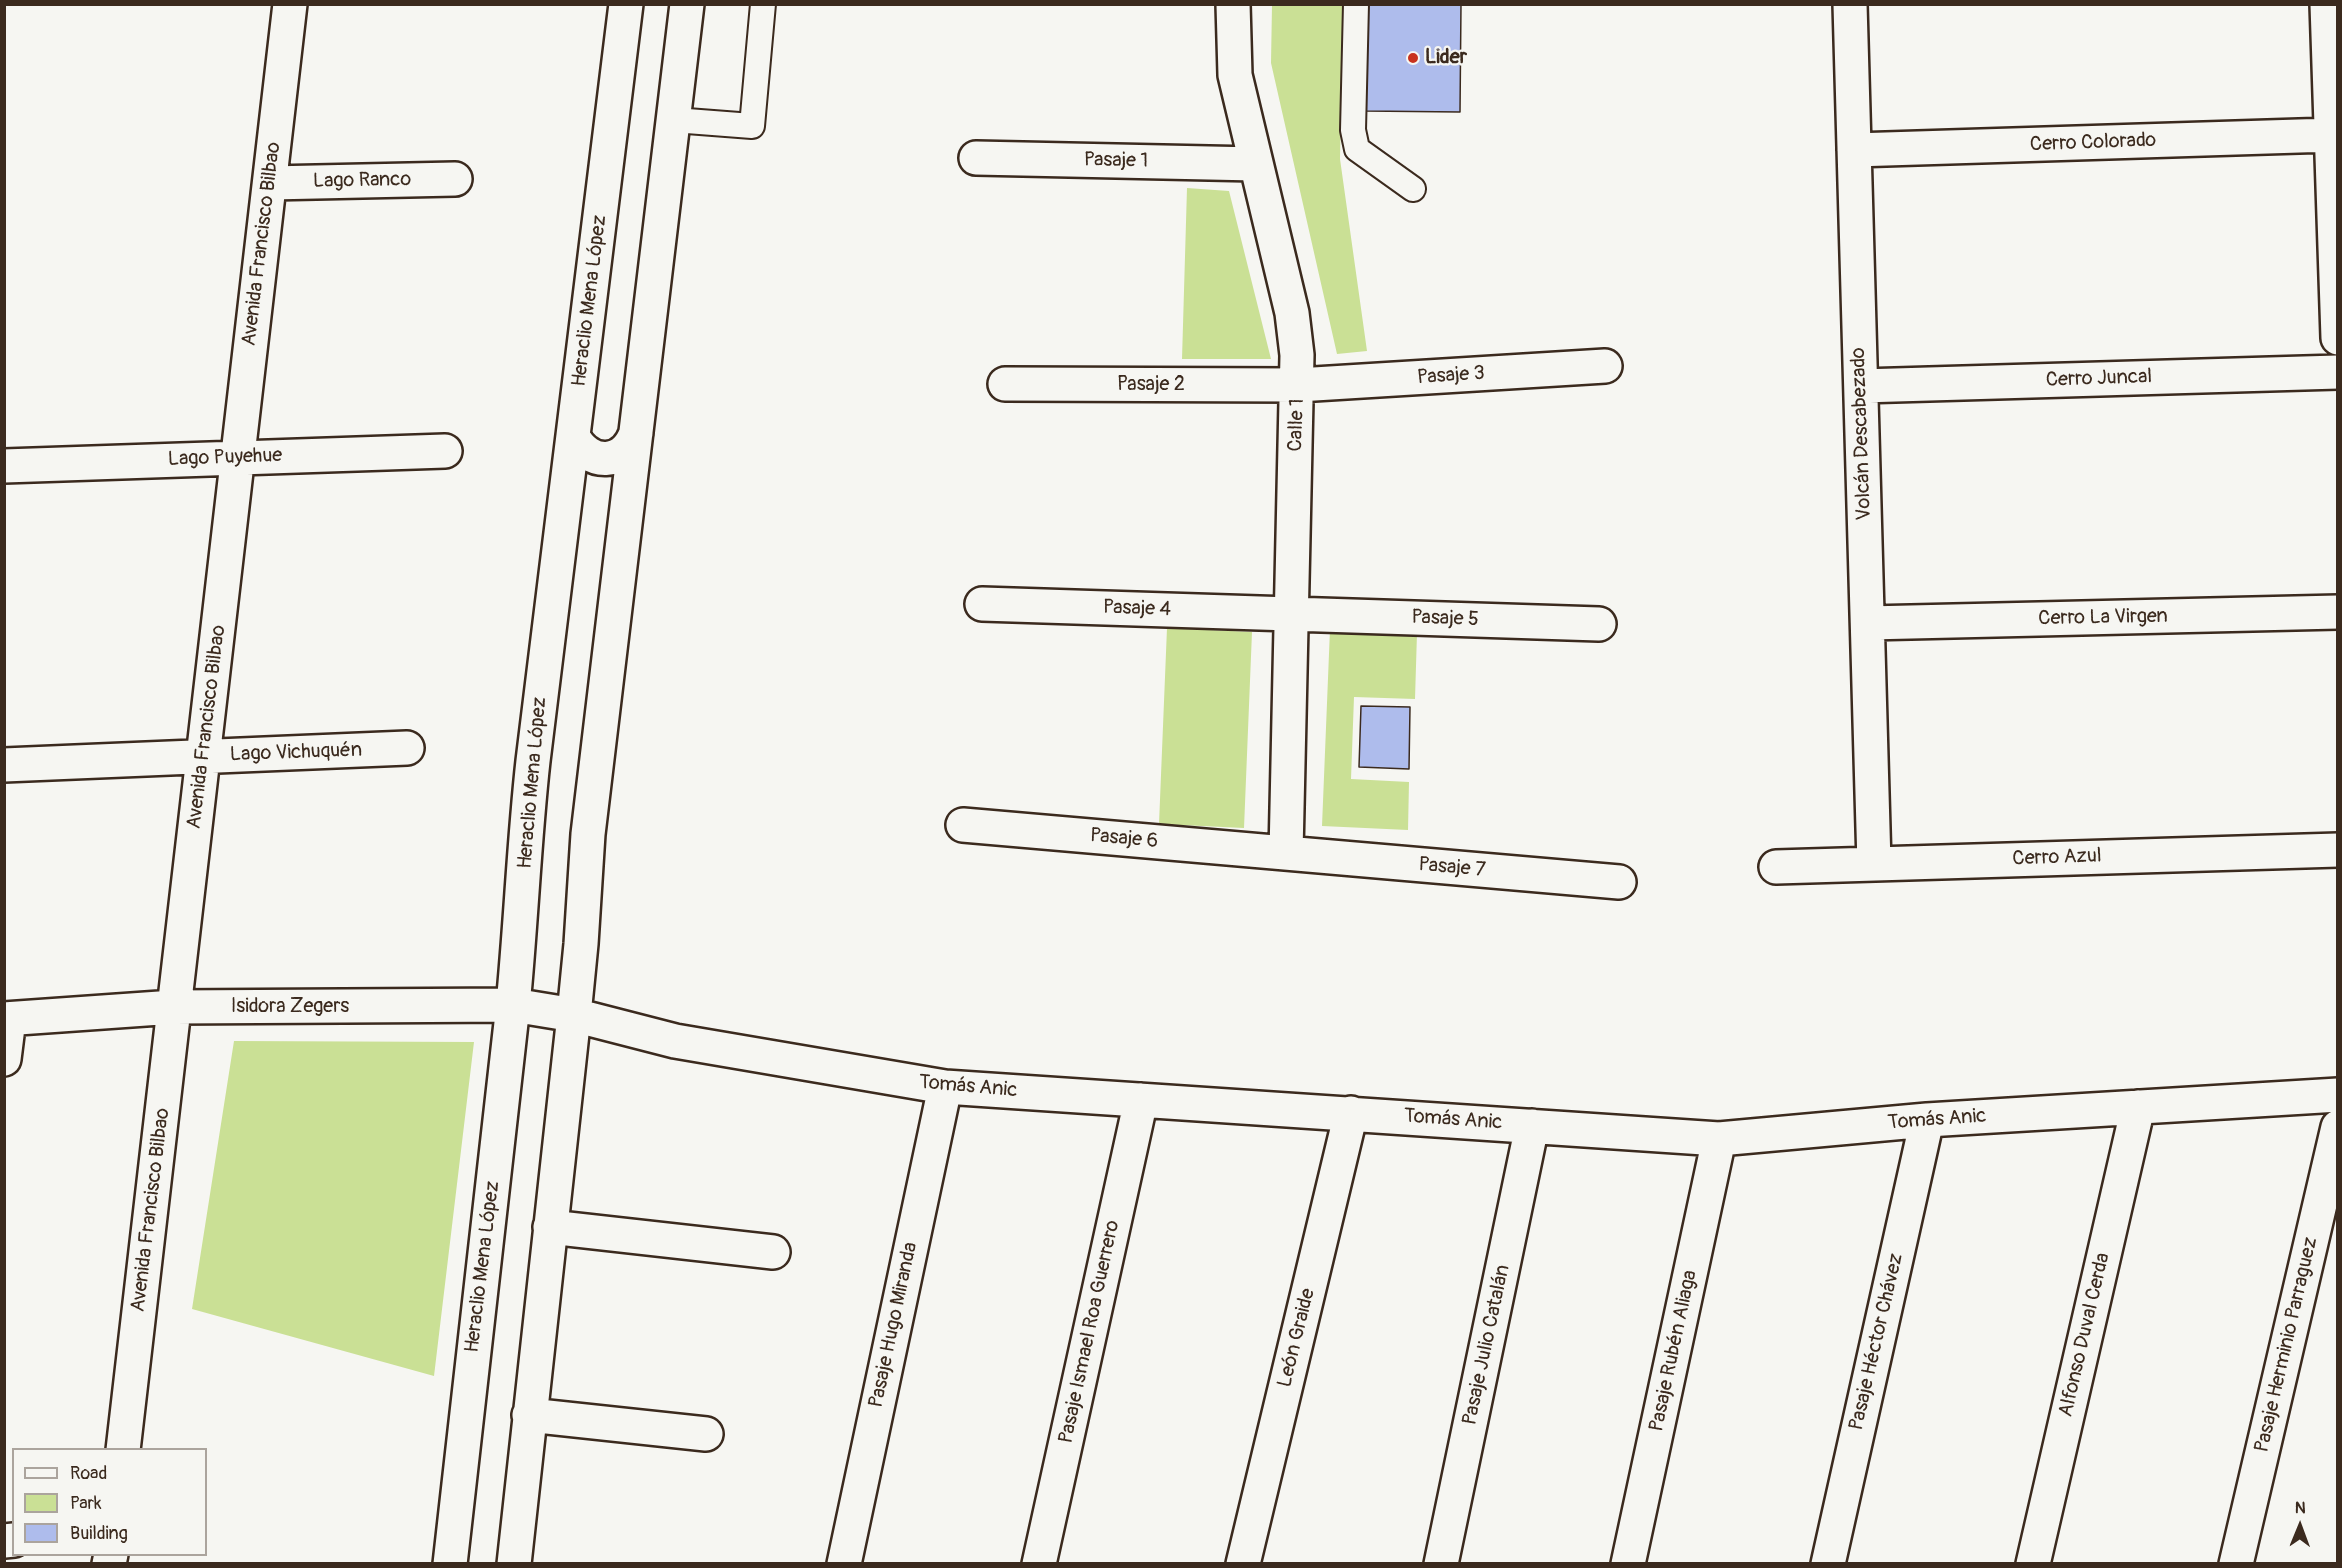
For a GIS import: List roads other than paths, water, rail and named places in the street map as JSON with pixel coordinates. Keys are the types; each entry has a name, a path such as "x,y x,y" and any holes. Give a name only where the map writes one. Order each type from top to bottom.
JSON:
{"street":[{"name":"Avenida Francisco Bilbao","path":"123,1448 290,4"},
{"name":"Heraclio Mena López","path":"450,1563 513,1005 522,916 529,802 626,4"},
{"path":"514,1563 574,1015 588,834 687,4"},
{"name":"Calle 1","path":"1233,4 1235,75 1296,335 1298,385 1286,854"},
{"name":"Volcán Descabezado","path":"1850,4 1874,864"},
{"path":"2327,4 2337,338"},
{"name":"Cerro Colorado","path":"1854,150 2331,135"},
{"name":"Pasaje 1","path":"976,158 1256,164"},
{"name":"Lago Ranco","path":"270,183 455,179"},
{"name":"Pasaje 3","path":"1298,385 1605,366"},
{"name":"Cerro Juncal","path":"1861,386 2337,372"},
{"name":"Pasaje 2","path":"1005,384 1298,385"},
{"path":"573,436 582,450 589,455 607,459 626,451 636,433"},
{"name":"Lago Puyehue","path":"4,466 445,451"},
{"name":"Pasaje 4","path":"982,604 1292,615"},
{"name":"Cerro La Virgen","path":"1868,623 2337,612"},
{"name":"Pasaje 5","path":"1292,615 1599,624"},
{"name":"Lago Vichuquén","path":"4,765 407,748"},
{"name":"Pasaje 6","path":"963,825 1286,854"},
{"name":"Cerro Azul","path":"1776,867 2337,850"},
{"name":"Pasaje 7","path":"1286,854 1619,882"},
{"name":"Isidora Zegers","path":"7,1019 174,1007 513,1005 574,1015"},
{"name":"Tomás Anic","path":"574,1015 675,1041 945,1087 1719,1139 1927,1120 2337,1095"},
{"path":"4,1059 7,1019"},
{"name":"Pasaje Hugo Miranda","path":"844,1563 945,1087"},
{"name":"Pasaje Ismael Roa Guerrero","path":"1039,1563 1141,1100"},
{"name":"Alfonso Duval Cerda","path":"2033,1563 2138,1107"},
{"name":"León Graide","path":"1243,1563 1351,1113"},
{"name":"Pasaje Héctor Chávez","path":"1828,1563 1927,1120"},
{"name":"Pasaje Julio Catalán","path":"1441,1563 1532,1126"},
{"name":"Pasaje Herminio Parraguez","path":"2236,1563 2337,1128"},
{"name":"Pasaje Rubén Aliaga","path":"1628,1563 1719,1139"},
{"path":"550,1227 773,1252"},
{"path":"529,1415 706,1434"}],"lane":[{"path":"674,120 752,126 763,4"},
{"path":"1356,4 1353,130 1357,149 1413,189"}],"place":[{"name":"Lider","path":"1413,58"}]}
